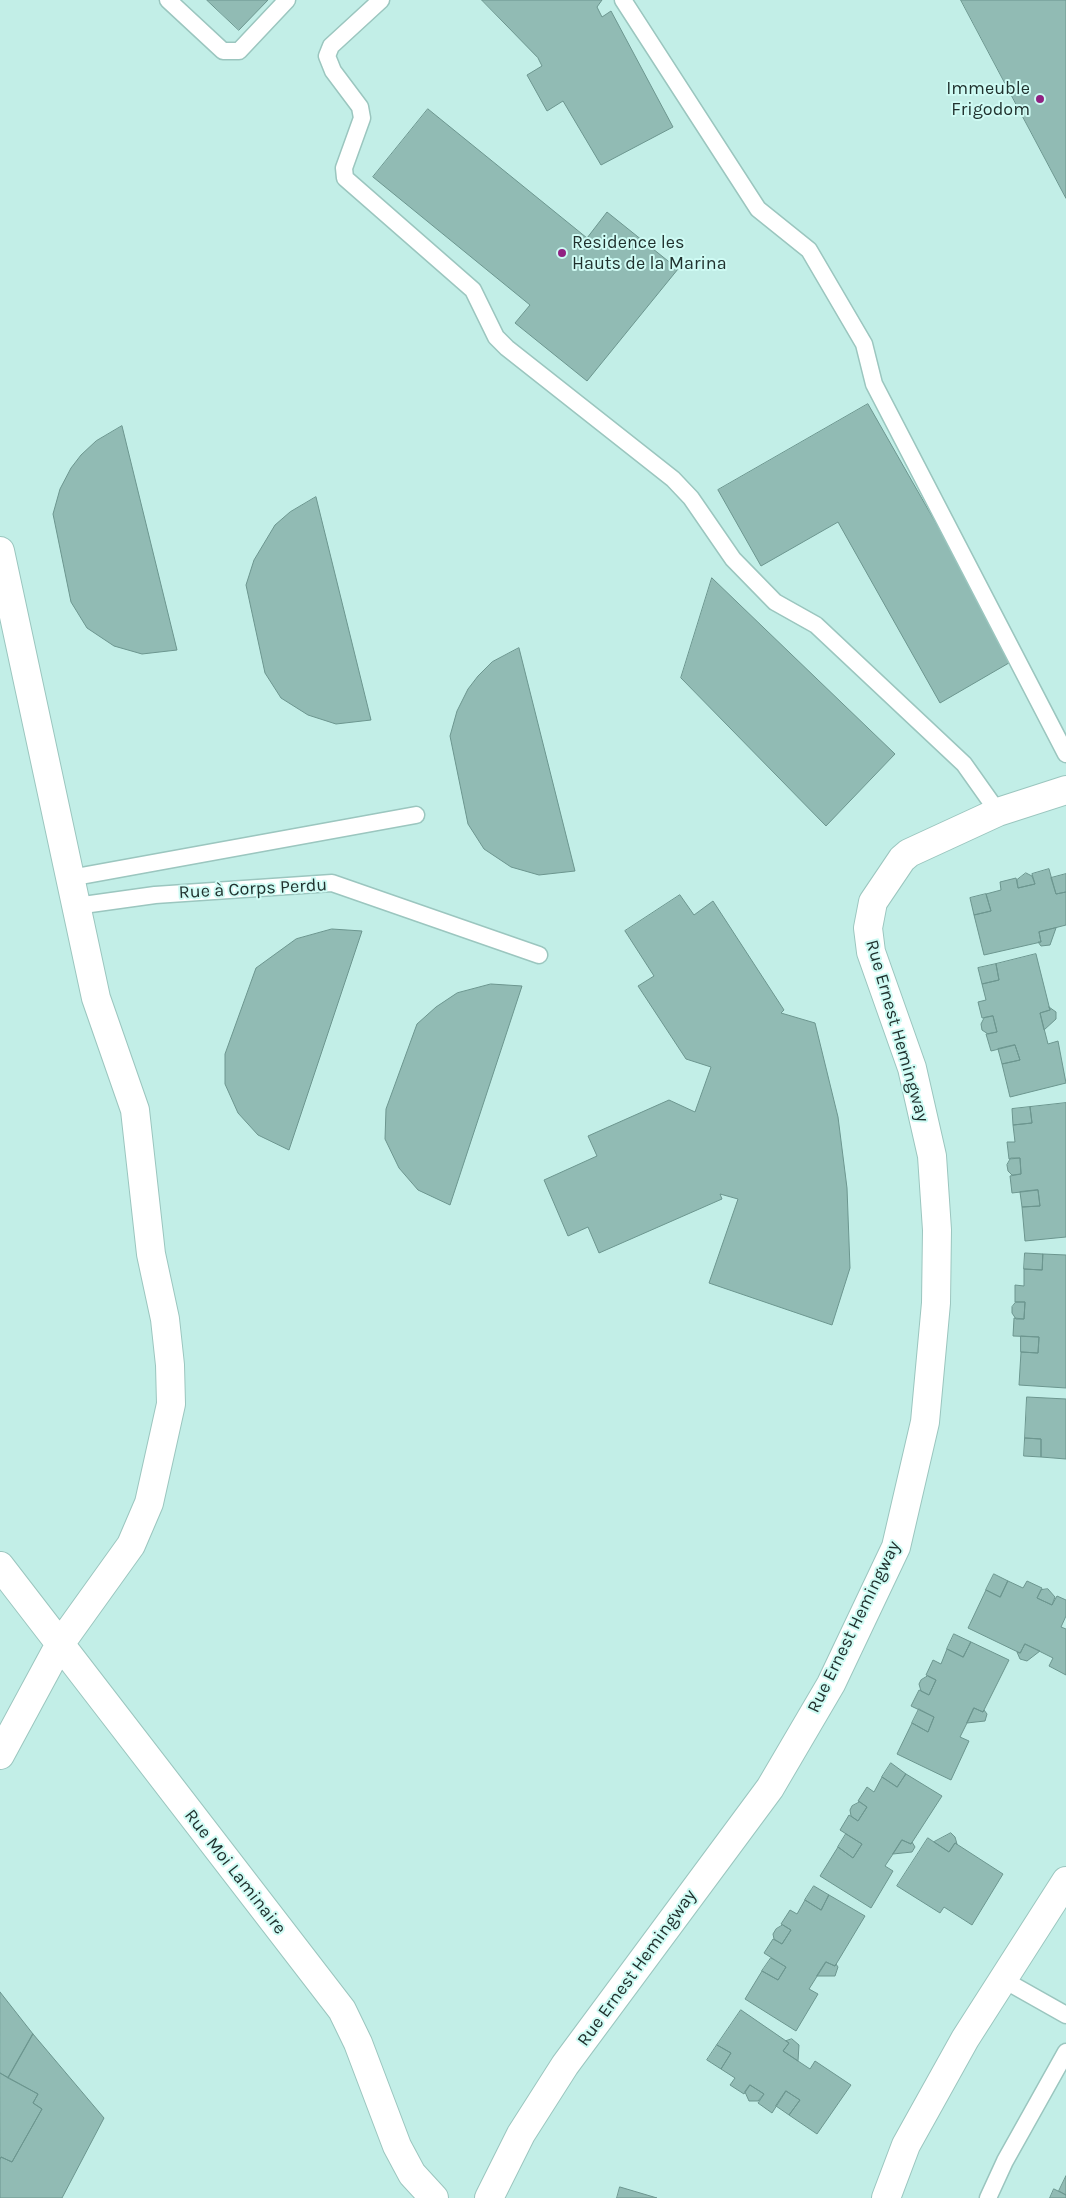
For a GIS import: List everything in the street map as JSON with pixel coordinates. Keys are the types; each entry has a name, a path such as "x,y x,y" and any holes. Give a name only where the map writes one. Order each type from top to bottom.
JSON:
{"street":[{"path":"0,551 96,998 135,1110 151,1254 165,1319 170,1365 171,1404 149,1503 131,1545 60,1644 0,1755"},
{"name":"Rue Ernest Hemingway","path":"489,2198 521,2134 565,2065 770,1788 831,1684 896,1547 925,1422 936,1303 937,1230 932,1156 916,1086 871,952 868,928 873,902 902,859 909,853 998,812 1066,790"},
{"name":"Rue Moi Laminaire","path":"0,1566 342,2010 358,2042 397,2146 412,2174 434,2198"},
{"path":"886,2198 906,2145 965,2039 1066,1881"}],"lane":[{"path":"168,0 223,51 239,51 287,0"},
{"path":"381,0 331,46 327,56 334,71 360,107 362,118 344,168 345,178 474,290 496,337 507,348 673,478 691,498 733,559 775,602 816,624 964,764 998,812"},
{"path":"623,0 758,209 809,250 839,301 864,344 874,384 1066,754"},
{"name":"Rue à Corps Perdu","path":"70,878 416,815"},
{"name":"Rue à Corps Perdu","path":"76,906 155,895 332,883 539,956"},
{"path":"1004,1980 1066,2015"},
{"path":"988,2198 1004,2161 1066,2052"}],"building":[{"path":"207,0 268,0 239,30"},
{"path":"482,0 602,0 597,7 602,17 611,11 673,127 601,165 563,101 547,111 527,75 542,66 538,58"},
{"name":"Immeuble Frigodom","path":"961,0 1066,0 1066,198"},
{"name":"Residence les Hauts de la Marina","path":"428,109 587,238 607,212 678,269 587,381 515,323 530,305 373,177"},
{"path":"868,404 1014,660 940,703 838,522 761,566 718,490"},
{"path":"122,426 177,650 142,654 114,646 87,628 71,602 53,514 60,489 71,468 81,455 96,441"},
{"path":"316,497 371,720 336,724 308,715 281,698 265,673 246,585 254,560 275,525 290,512"},
{"path":"712,578 895,754 826,826 681,678"},
{"path":"519,648 575,871 539,875 511,867 484,849 468,824 450,736 457,711 468,689 478,676 492,662"},
{"path":"1049,869 1056,894 1066,892 1066,925 1039,932 1041,942 984,955 974,915 991,911 986,894 1001,890 1000,882 1016,878 1018,888 1035,884 1032,874"},
{"path":"1026,873 1032,876 1035,884 1018,888 1017,880"},
{"path":"1066,874 1066,892 1056,894 1051,878"},
{"path":"986,894 991,911 974,915 970,898"},
{"path":"680,895 694,915 713,901 784,1010 781,1013 815,1023 838,1117 847,1188 850,1268 832,1325 709,1283 738,1199 720,1194 722,1199 599,1253 588,1227 568,1236 544,1180 597,1156 588,1136 669,1100 695,1112 711,1067 686,1059 638,986 654,976 625,931"},
{"path":"1056,928 1050,945 1041,946 1038,942 1041,942 1039,932"},
{"path":"332,929 362,931 289,1150 258,1135 238,1113 225,1084 225,1054 256,968 296,939"},
{"path":"1036,954 1050,1010 1040,1013 1048,1044 1058,1041 1066,1083 1010,1097 1002,1064 1020,1060 1015,1045 991,1051 986,1034 997,1032 993,1016 982,1018 978,1002 986,1000 982,984 999,980 996,964"},
{"path":"996,964 999,980 982,984 978,968"},
{"path":"491,984 522,986 450,1205 418,1190 399,1168 385,1139 386,1109 417,1024 436,1007 457,993"},
{"path":"1049,1007 1056,1012 1056,1019 1044,1030 1040,1013 1050,1010"},
{"path":"993,1016 997,1032 988,1034 982,1030 981,1024 984,1018"},
{"path":"1015,1045 1020,1060 1002,1064 998,1049"},
{"path":"1066,1103 1066,1237 1025,1241 1022,1207 1040,1206 1038,1190 1012,1193 1010,1176 1021,1174 1020,1158 1009,1159 1007,1142 1015,1142 1013,1125 1032,1123 1030,1107"},
{"path":"1030,1107 1032,1123 1013,1125 1012,1109"},
{"path":"1011,1158 1020,1158 1021,1174 1012,1175 1008,1171 1007,1165"},
{"path":"1038,1190 1040,1206 1022,1207 1020,1192"},
{"path":"1025,1253 1043,1254 1042,1270 1024,1269"},
{"path":"1043,1254 1066,1255 1066,1388 1019,1385 1021,1352 1038,1353 1039,1337 1013,1336 1014,1318 1024,1319 1025,1302 1015,1302 1015,1285 1024,1286 1024,1269 1042,1270"},
{"path":"1016,1302 1025,1302 1024,1319 1016,1319 1012,1313 1012,1307"},
{"path":"1021,1336 1039,1337 1038,1353 1021,1352"},
{"path":"1027,1397 1066,1399 1066,1459 1041,1457 1041,1439 1025,1438"},
{"path":"1025,1438 1041,1439 1041,1457 1024,1456"},
{"path":"994,1574 1008,1581 1000,1597 986,1590"},
{"path":"1008,1581 1023,1588 1027,1581 1042,1588 1037,1598 1052,1605 1057,1596 1066,1600 1066,1616 1061,1627 1066,1629 1066,1675 1049,1666 1053,1658 1025,1644 1020,1653 968,1628 986,1590 1000,1597"},
{"path":"1048,1589 1055,1597 1052,1605 1037,1598 1041,1590"},
{"path":"954,1634 971,1642 963,1657 947,1649"},
{"path":"971,1642 1009,1660 983,1712 974,1708 960,1737 969,1741 951,1780 897,1754 912,1723 928,1732 934,1717 911,1706 919,1690 929,1695 936,1680 926,1675 933,1660 941,1664 947,1649 963,1657"},
{"path":"1025,1644 1040,1651 1027,1661 1020,1659 1017,1652 1020,1653"},
{"path":"928,1676 936,1680 929,1695 921,1691 919,1684 921,1680"},
{"path":"974,1708 983,1712 984,1710 987,1714 985,1721 967,1723"},
{"path":"919,1709 934,1717 928,1732 912,1723"},
{"path":"891,1763 906,1774 897,1787 882,1777"},
{"path":"906,1774 942,1796 911,1844 902,1840 885,1866 893,1871 871,1908 820,1876 838,1847 853,1858 862,1844 840,1830 849,1815 858,1821 867,1807 858,1801 867,1787 874,1792 882,1777 897,1787"},
{"path":"860,1802 867,1807 858,1821 851,1816 850,1810 852,1806"},
{"path":"951,1833 955,1837 957,1844 955,1843 949,1852 934,1842"},
{"path":"846,1834 862,1844 853,1858 838,1847"},
{"path":"928,1838 949,1852 955,1843 1003,1874 972,1925 944,1907 940,1913 897,1886"},
{"path":"902,1840 911,1844 912,1842 915,1847 912,1852 893,1854"},
{"path":"814,1886 829,1895 821,1910 805,1900"},
{"path":"829,1895 865,1916 835,1966 826,1962 809,1989 818,1994 796,2031 745,1999 762,1971 778,1980 786,1967 764,1953 773,1939 782,1944 791,1930 781,1924 790,1910 797,1914 805,1900 821,1910"},
{"path":"783,1925 791,1930 782,1944 774,1939 773,1934 776,1929"},
{"path":"771,1958 786,1967 778,1980 762,1971"},
{"path":"826,1962 835,1966 836,1964 838,1967 835,1976 817,1976"},
{"path":"0,1992 33,2034 8,2078 0,2073"},
{"path":"741,2010 789,2043 783,2051 810,2069 815,2061 851,2085 817,2134 789,2115 800,2100 786,2091 772,2113 758,2103 764,2094 750,2085 744,2094 730,2085 735,2078 721,2069 731,2053 717,2045"},
{"path":"33,2034 104,2118 62,2198 0,2198 0,2159 1,2157 12,2162 42,2109 33,2103 38,2094 8,2078"},
{"path":"792,2039 799,2045 798,2061 783,2051 789,2043 786,2041"},
{"path":"717,2045 731,2053 721,2069 707,2060"},
{"path":"0,2073 38,2094 33,2103 42,2109 12,2162 1,2157 0,2159"},
{"path":"750,2085 764,2094 758,2101 749,2101 745,2092"},
{"path":"786,2091 800,2100 789,2115 776,2106"},
{"path":"1066,2176 1066,2195 1059,2191"},
{"path":"620,2187 657,2198 617,2198"},
{"path":"1054,2189 1066,2195 1066,2198 1050,2198"}],"place":[{"name":"Immeuble Frigodom","path":"1040,99"},
{"name":"Residence les Hauts de la Marina","path":"562,253"}]}
